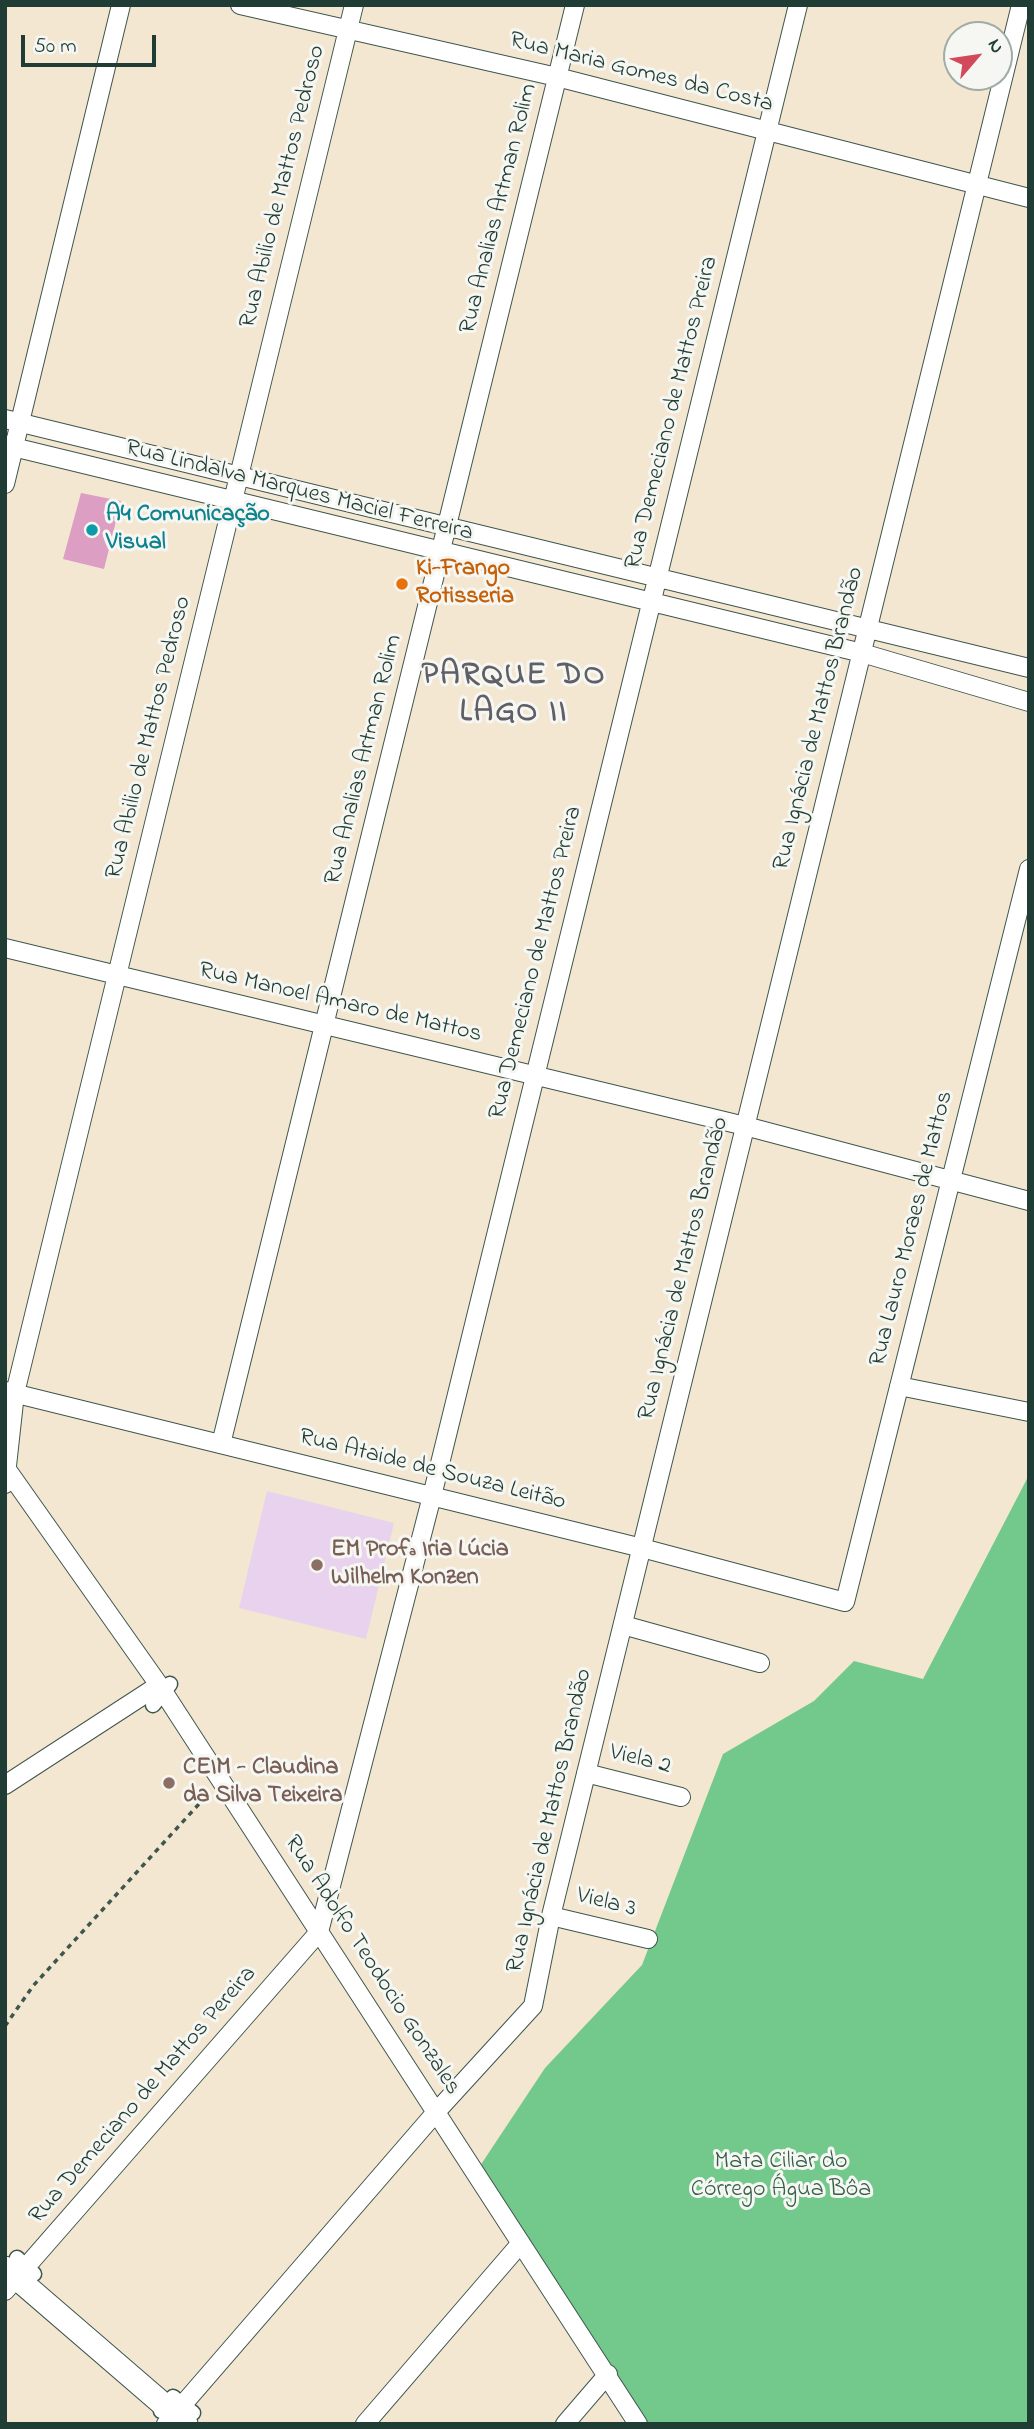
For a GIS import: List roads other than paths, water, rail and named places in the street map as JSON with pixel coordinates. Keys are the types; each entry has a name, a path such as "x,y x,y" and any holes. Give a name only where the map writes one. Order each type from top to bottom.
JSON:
{"street":[{"path":"5,484 12,421 121,5"},
{"name":"Rua Maria Gomes da Costa","path":"240,5 557,77 1029,198"},
{"name":"Rua Abilio de Mattos Pedroso","path":"7,1477 10,1392 117,975 354,5"},
{"name":"Rua Analias Artman Rolim","path":"221,1444 331,1026 442,552 575,5"},
{"name":"Rua Demeciano de Mattos Preira","path":"325,1941 798,5"},
{"name":"Rua Ignácia de Mattos Brandão","path":"176,2416 437,2111 533,2006 551,1916 623,1625 634,1546 739,1124 862,653 1021,5"},
{"name":"Rua Lindalva Marques Maciel Ferreira","path":"12,421 1029,668"},
{"name":"Rua Lindalva Marques Maciel Ferreira","path":"9,446 442,552 649,611 862,653 1029,702"},
{"name":"Rua Lauro Moraes de Mattos","path":"845,1602 1029,869"},
{"name":"Rua Manoel Amaro de Mattos","path":"5,948 739,1124 1029,1201"},
{"path":"900,1386 1029,1412"},
{"name":"Rua Ataide de Souza Leitão","path":"10,1392 434,1493 845,1602"},
{"name":"Rua Adolfo Teodocio Gonzales","path":"7,1477 161,1692 220,1780 638,2424"},
{"path":"623,1625 760,1663"},
{"path":"5,1785 161,1692"},
{"name":"Viela 2","path":"586,1773 681,1797"},
{"name":"Viela 3","path":"551,1916 648,1939"},
{"name":"Rua Demeciano de Mattos Pereira","path":"20,2277 325,1941"},
{"path":"365,2424 521,2243"},
{"path":"20,2277 176,2416"},
{"path":"565,2424 608,2374"}],"place":[{"name":"A4 Comunicação Visual","path":"92,530"},
{"name":"Ki-Frango Rotisseria","path":"402,584"},
{"name":"EM Profª Iria Lúcia Wilhelm Konzen","path":"317,1565"},
{"name":"CEIM - Claudina da Silva Teixeira","path":"169,1783"}],"district":[{"name":"PARQUE DO LAGO II","path":"514,696"}],"park label":[{"name":"Mata Ciliar do Córrego Água Bôa","path":"781,2177"}]}
